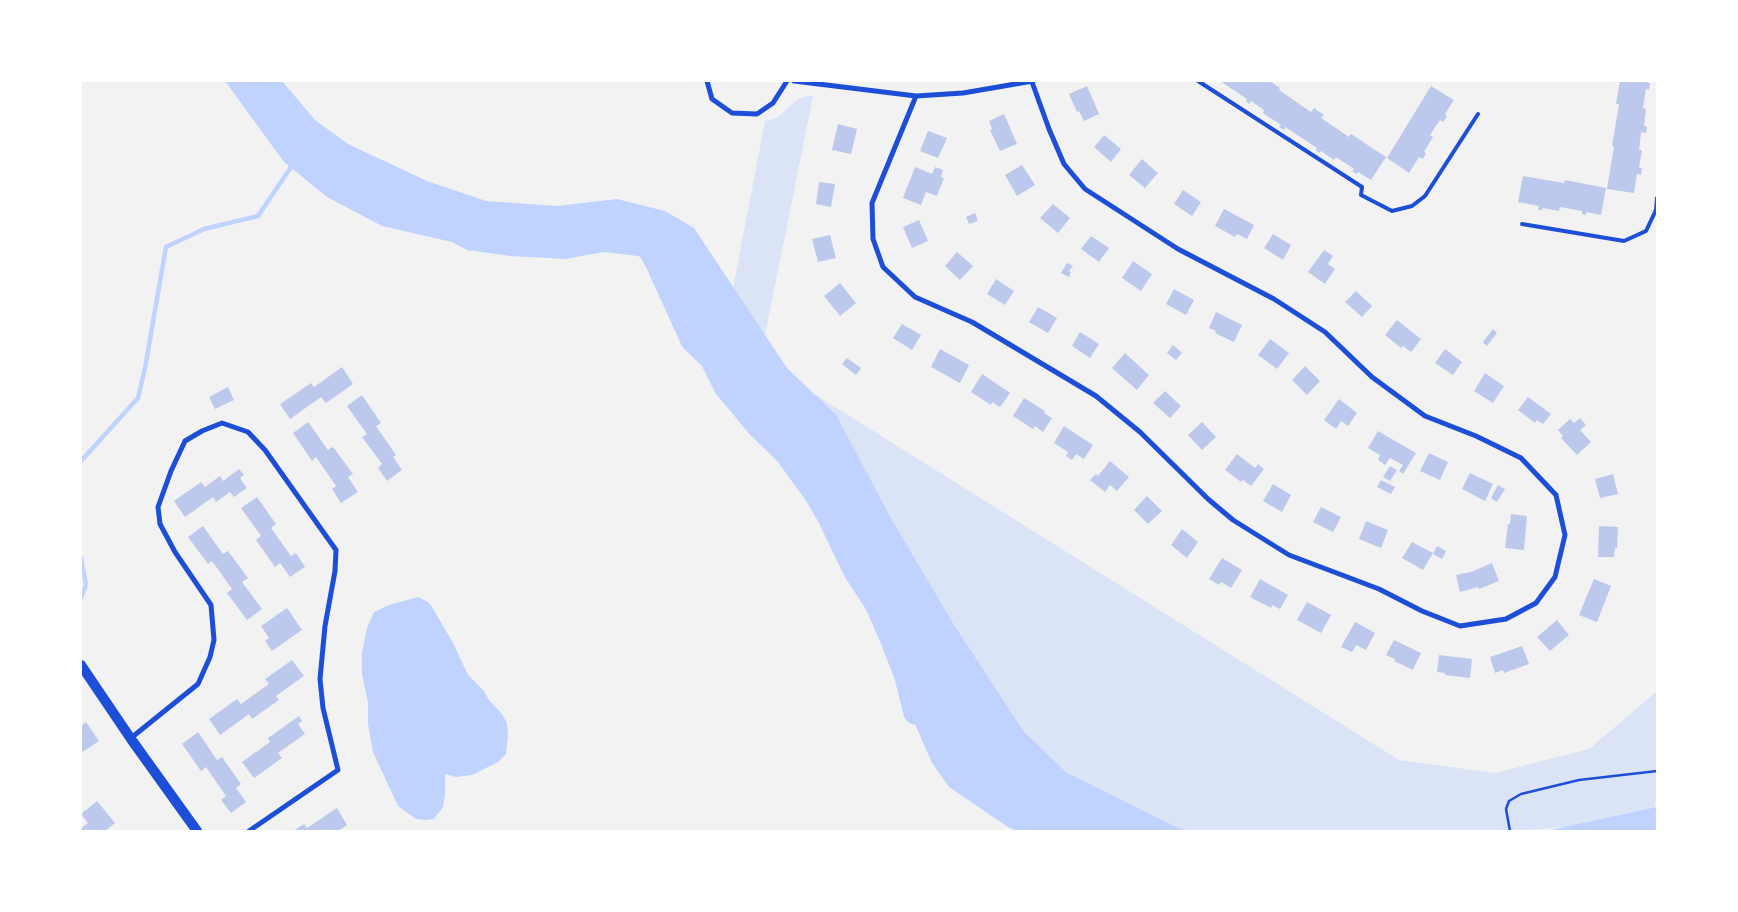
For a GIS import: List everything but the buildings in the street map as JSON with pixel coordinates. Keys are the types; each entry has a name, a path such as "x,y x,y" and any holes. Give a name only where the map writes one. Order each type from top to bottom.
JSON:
{"main road":[{"path":"81,665 194,830"}],"street":[{"path":"707,81 712,99 732,113 757,114 773,103 788,81"},
{"path":"794,81 916,96 963,93 1033,82 1049,129 1064,164 1085,189 1178,249 1274,299 1325,332 1372,377 1425,416 1476,436 1521,458 1556,494 1565,535 1555,577 1536,603 1506,619 1460,626 1422,611 1379,588 1289,555 1233,520 1140,432 1096,396 972,322 915,297 884,267 873,239 872,203 916,96"},
{"path":"130,739 198,684 210,657 214,640 211,605 175,552 160,524 158,508 171,471 185,441 202,431 222,423 248,432 265,450 336,550 335,571 325,626 320,679 323,708 338,770 249,831"}],"lane":[{"path":"1198,81 1362,187 1361,195 1392,211 1412,206 1425,196 1478,114"},
{"path":"1522,224 1624,241 1646,231 1656,210 1657,198"}],"path":[{"path":"1510,831 1506,809 1509,801 1522,794 1547,787 1609,775 1657,771"}],"shaded area":[{"path":"806,96 813,96 760,360 1399,760 1495,773 1589,749 1657,691 1657,791 1653,819 1520,831 1137,831 971,751 885,557 721,351 765,121 777,118 797,100"}],"water":[{"path":"225,81 282,81 315,120 348,144 427,181 486,201 557,206 617,199 665,211 694,228 787,368 836,415 892,520 954,625 1024,732 1067,773 1176,827 1188,831 1017,831 1008,827 949,787 932,763 914,722 907,685 908,666 897,614 861,551 846,536 840,523 782,455 710,340 687,295 665,269 638,256 604,252 565,259 510,256 467,250 452,242 382,226 327,197 284,162"},
{"path":"418,597 428,602 432,607 453,643 468,675 484,691 489,700 502,714 507,723 508,734 506,754 498,762 472,775 456,777 445,774 443,807 434,819 425,820 416,819 398,806 373,752 368,724 368,703 362,674 362,653 367,628 374,612 389,605"},
{"path":"1657,807 1657,831 1546,831"}],"waterway":[{"path":"81,461 138,398 166,247 204,229 258,216 293,164"},
{"path":"642,235 645,236 660,264 694,339 713,357 727,385 761,426 788,452 817,492 830,514 857,570 878,602 908,675 917,711"},
{"path":"81,558 86,585 81,598"}]}
